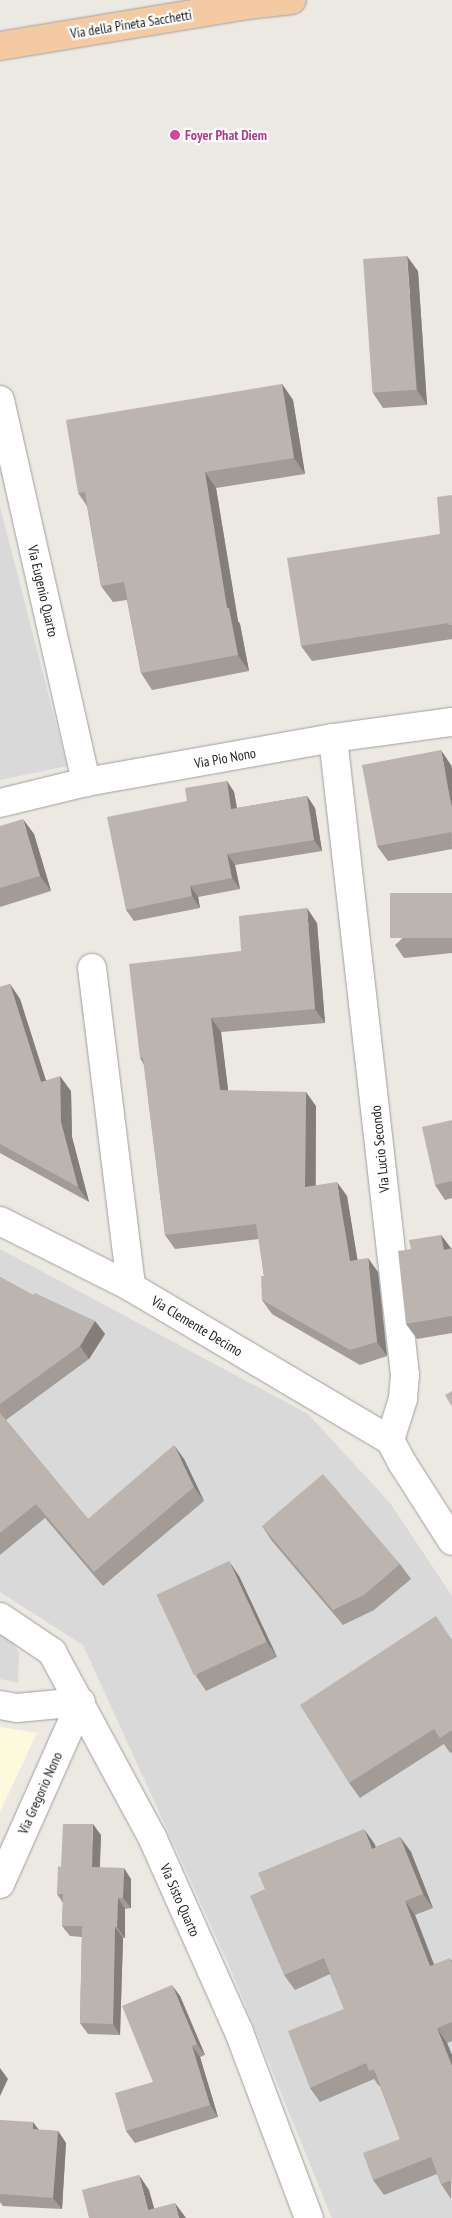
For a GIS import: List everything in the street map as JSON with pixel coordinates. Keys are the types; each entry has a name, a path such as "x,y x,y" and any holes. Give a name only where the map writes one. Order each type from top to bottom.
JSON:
{"main road":[{"name":"Via della Pineta Sacchetti","path":"0,46 247,5 292,0"}],"street":[{"name":"Via Eugenio Quarto","path":"0,400 86,782"},
{"name":"Via Pio Nono","path":"0,803 86,782 333,738 452,722"},
{"name":"Via Lucio Secondo","path":"333,738 405,1375 403,1399 390,1440"},
{"path":"92,968 131,1286"},
{"name":"Via Clemente Decimo","path":"0,1222 131,1286 390,1440"},
{"path":"390,1440 452,1541"},
{"name":"Via Sisto Quarto","path":"0,1616 52,1652 81,1702 153,1839 235,2024 309,2218"},
{"path":"0,1705 17,1708 81,1702"},
{"name":"Via Gregorio Nono","path":"0,1884 81,1702"}],"shaded area":[{"path":"0,507 67,766 0,780"},
{"path":"0,1249 308,1414 390,1503 452,1596 452,2218 332,2218 231,1970 83,1645 0,1592"},
{"path":"0,1629 8,1634 19,1653 18,1683 0,1679"},
{"path":"0,1727 37,1733 0,1812"}],"building":[{"path":"407,256 416,390 372,393 363,259"},
{"path":"282,384 294,458 205,472 227,608 229,608 238,655 141,673 124,582 101,586 85,492 78,493 66,420"},
{"path":"452,495 452,625 449,625 449,623 301,646 287,558 440,534 437,497"},
{"path":"441,750 452,809 452,832 377,846 362,765"},
{"path":"227,781 231,809 307,796 314,840 227,854 232,878 190,886 192,896 126,910 107,817 187,801 185,788"},
{"path":"23,819 40,876 0,888 0,826"},
{"path":"390,893 452,893 452,938 390,938"},
{"path":"307,908 315,1009 211,1018 220,1090 306,1092 305,1187 337,1182 350,1261 368,1258 377,1342 350,1350 262,1300 261,1276 264,1276 256,1224 165,1235 129,964 241,951 239,916"},
{"path":"10,984 41,1082 60,1076 61,1122 78,1187 0,1144 0,987"},
{"path":"452,1120 452,1181 435,1185 422,1127"},
{"path":"441,1235 444,1250 452,1248 452,1316 406,1324 398,1251 411,1249 409,1240"},
{"path":"0,1277 33,1295 35,1293 95,1321 80,1346 0,1404"},
{"path":"452,1391 452,1407 445,1395"},
{"path":"0,1413 88,1519 174,1445 194,1487 94,1572 36,1504 0,1533"},
{"path":"323,1474 400,1564 364,1595 333,1610 262,1526"},
{"path":"229,1561 267,1642 194,1675 156,1595"},
{"path":"436,1616 452,1640 452,1730 440,1738 434,1729 349,1783 300,1705"},
{"path":"63,1824 93,1824 92,1867 124,1868 123,1898 118,1898 117,1927 115,1927 113,2024 80,2023 82,1926 62,1926 63,1894 57,1894 58,1866 61,1867"},
{"path":"364,1829 372,1849 400,1837 423,1894 405,1901 430,1966 450,1958 452,1963 452,2022 437,2028 452,2066 452,2180 441,2184 431,2157 373,2180 363,2153 400,2139 374,2069 369,2071 366,2063 310,2088 288,2031 344,2009 324,1958 284,1975 250,1896 265,1889 258,1873"},
{"path":"172,1985 197,2044 192,2046 210,2105 126,2131 115,2093 153,2082 122,2006"},
{"path":"0,2120 33,2122 33,2129 58,2131 53,2198 0,2194"},
{"path":"139,2175 148,2210 175,2203 179,2218 89,2218 82,2190"}],"place":[{"name":"Foyer Phat Diem","path":"175,135"}]}
